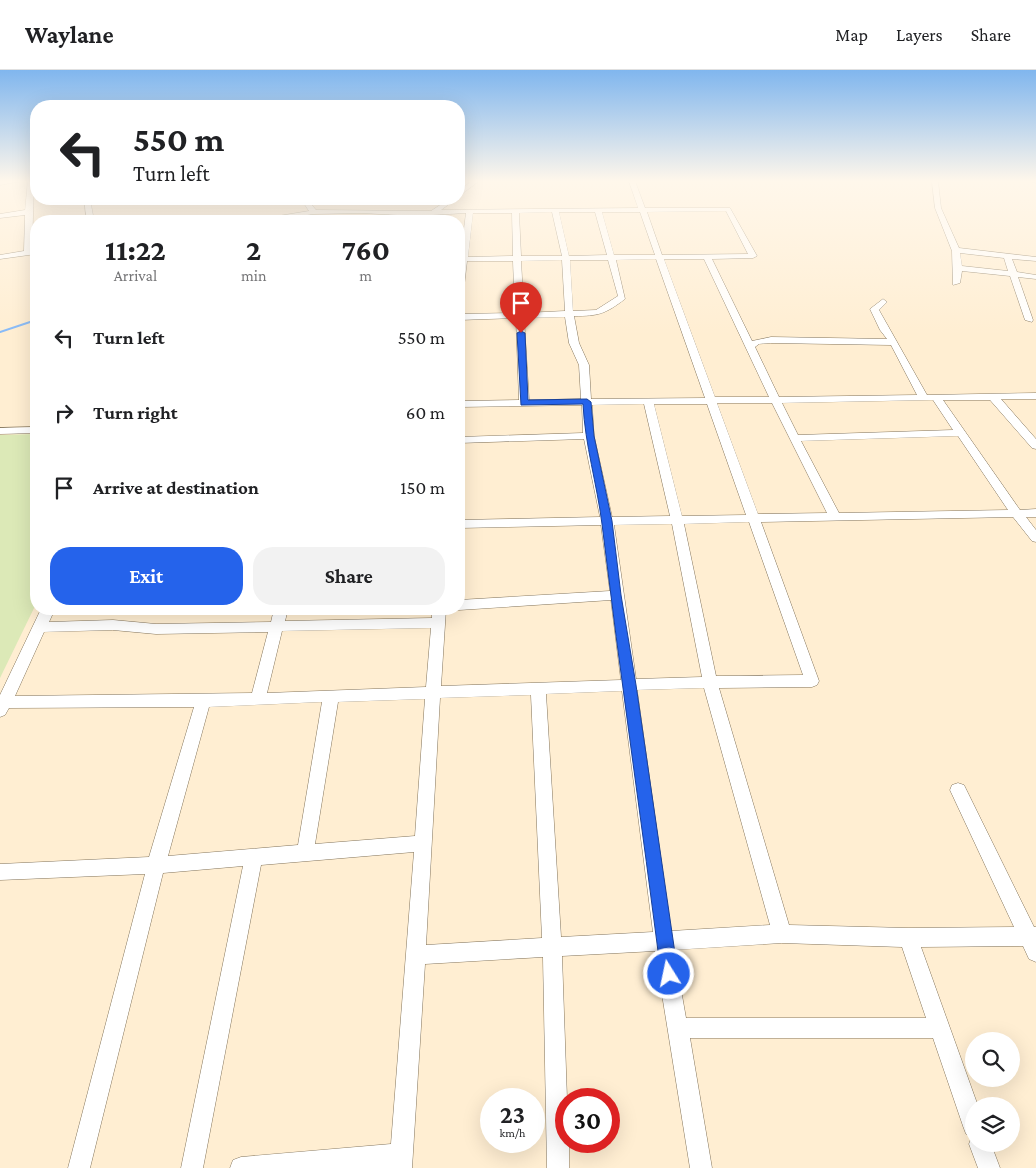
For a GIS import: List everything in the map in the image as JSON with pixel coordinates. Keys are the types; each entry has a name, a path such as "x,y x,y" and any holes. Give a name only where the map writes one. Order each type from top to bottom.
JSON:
{"street":[{"path":"465,251 467,232"},
{"path":"515,232 524,403"},
{"path":"560,232 566,258 569,314 574,342 584,365 589,436 607,521 615,595 630,685 664,939 701,1168"},
{"path":"465,317 569,314 605,310 622,297 604,232"},
{"path":"45,615 2,707 710,682 812,681 749,511 650,232"},
{"path":"465,259 754,256 741,232"},
{"path":"949,232 957,250 959,268 956,283"},
{"path":"957,250 1036,259"},
{"path":"0,257 30,252"},
{"path":"707,256 775,400 835,517"},
{"path":"1007,256 1025,296 1029,320"},
{"path":"959,268 1036,277"},
{"path":"883,302 874,308 884,330 894,342 923,398"},
{"path":"751,346 756,342 771,340 894,342"},
{"path":"993,396 1036,446"},
{"path":"465,404 1036,396"},
{"path":"936,397 1016,513 1036,538"},
{"path":"648,401 677,520 710,682 782,934"},
{"path":"0,431 30,430"},
{"path":"794,438 960,433"},
{"path":"465,440 589,436"},
{"path":"465,524 1036,513"},
{"path":"465,605 615,595"},
{"path":"258,698 280,615"},
{"path":"39,627 113,625 156,629 277,627 439,616 401,1161 242,1168"},
{"path":"538,688 552,947 558,1168"},
{"path":"305,853 331,696"},
{"path":"79,1168 156,865 203,701"},
{"path":"415,955 664,939 782,934 1033,941 958,790"},
{"path":"0,872 156,865 423,843"},
{"path":"192,1168 254,856"},
{"path":"908,938 965,1102"},
{"path":"678,1028 938,1028"},
{"path":"983,1152 989,1168"}],"green space":[{"path":"30,434 31,615 0,678 0,435"}],"waterway":[{"path":"0,332 30,322"}],"route":[{"path":"521,333 524,403 587,402 589,436 607,521 615,595 630,685 669,974"}]}
